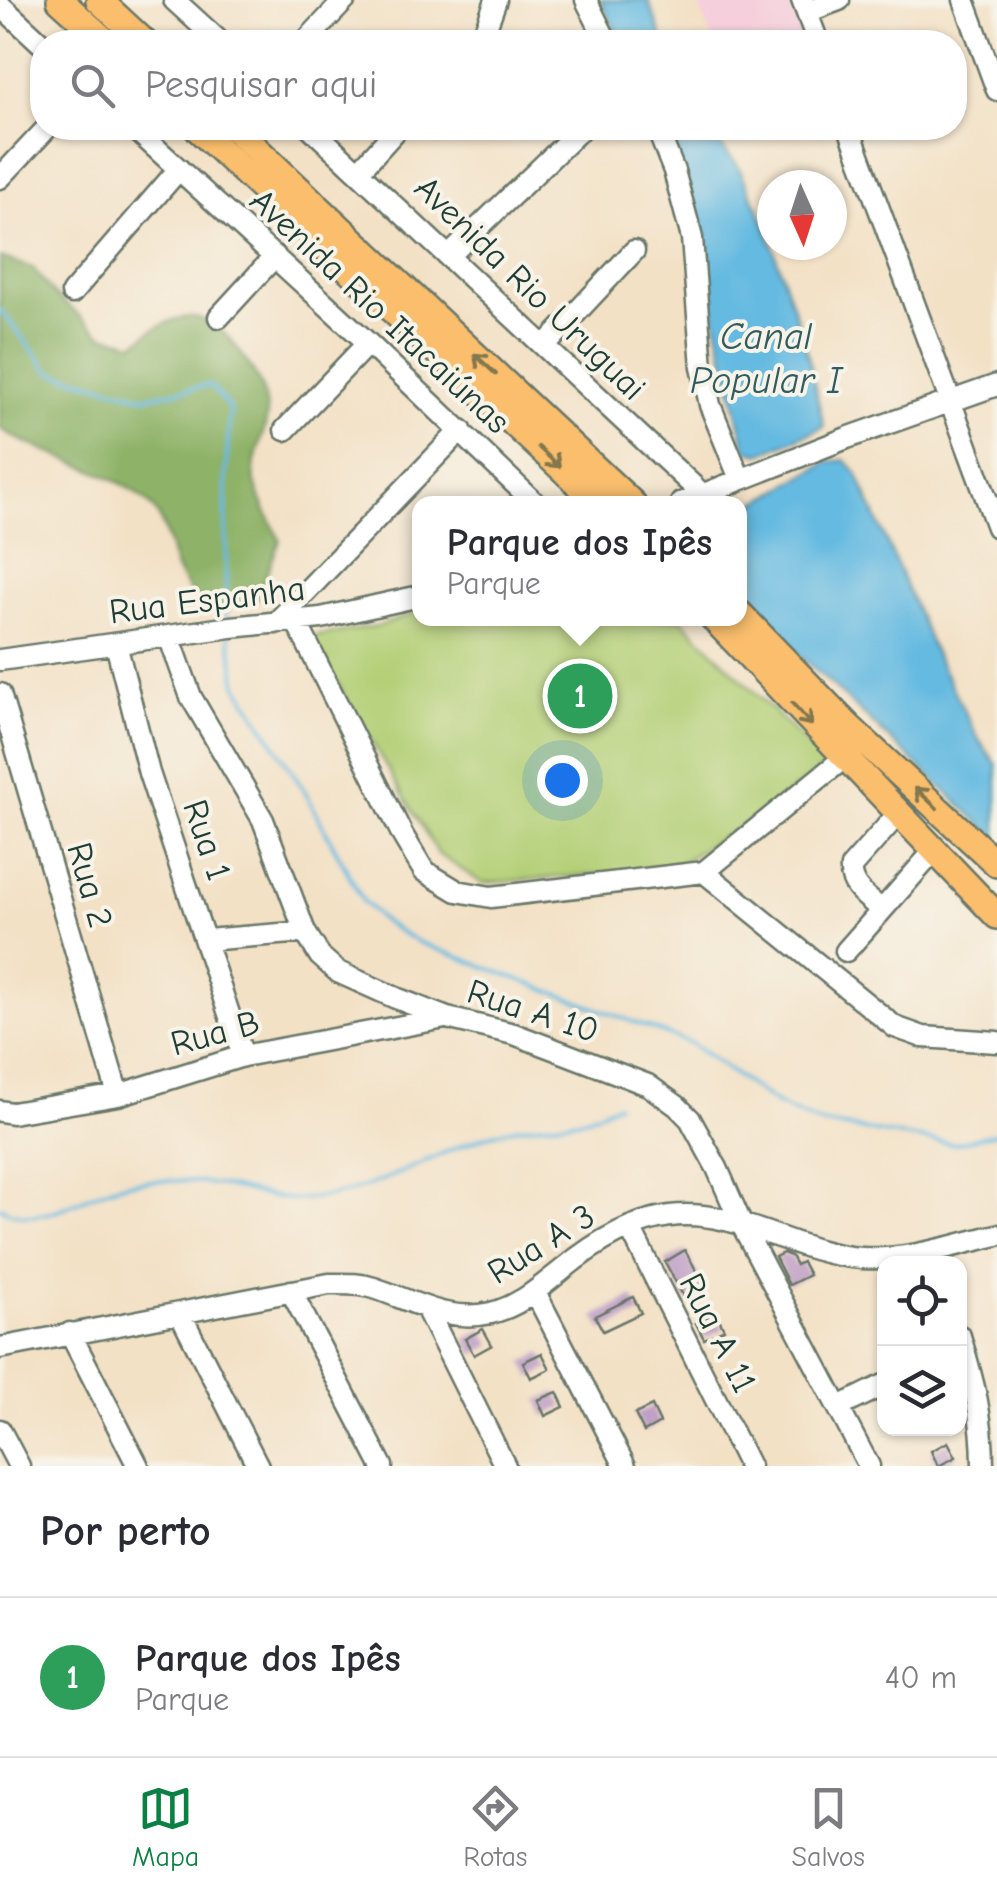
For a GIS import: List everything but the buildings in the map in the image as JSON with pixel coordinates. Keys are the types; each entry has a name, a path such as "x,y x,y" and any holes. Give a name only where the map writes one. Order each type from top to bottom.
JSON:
{"main road":[{"path":"60,0 93,30"},
{"path":"99,0 131,30"},
{"path":"210,140 590,496"},
{"path":"247,140 624,496"},
{"path":"724,626 848,726 997,864"},
{"path":"747,626 764,655 844,758 997,916"}],"street":[{"path":"174,0 207,30"},
{"path":"316,30 345,0"},
{"path":"485,30 496,0"},
{"path":"586,0 601,30"},
{"path":"813,30 804,6 839,0"},
{"path":"964,0 997,90"},
{"path":"0,5 30,33"},
{"path":"0,178 36,140"},
{"name":"Avenida Rio Itacaiúnas","path":"147,140 368,342 528,496"},
{"name":"Avenida Rio Uruguai","path":"325,140 450,255 698,496"},
{"path":"359,171 387,140"},
{"path":"450,255 570,140"},
{"path":"661,140 674,171 692,238 702,366 710,405 740,479"},
{"path":"853,140 997,527"},
{"path":"72,293 179,169"},
{"path":"545,346 634,251"},
{"path":"219,317 275,256"},
{"path":"285,430 368,342"},
{"path":"707,496 740,479 997,385"},
{"path":"461,430 286,622 424,871 457,891 491,897 704,872 844,758"},
{"name":"Rua Espanha","path":"0,660 368,610 412,598"},
{"name":"Rua A 10","path":"168,636 191,696 257,807 306,932 320,956 338,972 447,1018 514,1034 648,1085 690,1119 869,1466"},
{"name":"Rua 1","path":"116,644 150,773 243,1056"},
{"name":"Rua 2","path":"0,694 118,1094"},
{"path":"882,910 850,878 852,868 898,814"},
{"path":"846,951 934,851"},
{"path":"704,872 895,1027 923,1037 997,1042"},
{"path":"206,940 306,932"},
{"name":"Rua B","path":"0,1111 118,1094 243,1056 447,1018"},
{"name":"Rua A 3","path":"0,1348 292,1291 354,1284 459,1316 485,1314 502,1310 535,1292 584,1253 630,1228 681,1216 717,1217 805,1245 861,1258 877,1258"},
{"name":"Rua A 11","path":"630,1228 749,1466"},
{"name":"Rua A 3","path":"937,1256 997,1235"},
{"path":"292,1291 382,1466"},
{"path":"535,1292 625,1466"},
{"path":"426,1308 505,1466"},
{"path":"180,1313 258,1466"},
{"path":"70,1333 138,1466"},
{"path":"962,1346 980,1410 983,1466"},
{"path":"839,1407 877,1388"},
{"path":"0,1430 19,1466"}],"shaded area":[{"path":"697,0 793,0 804,30 708,30"}],"green space":[{"path":"0,257 33,268 53,293 102,335 135,343 166,323 194,317 218,328 243,356 265,397 266,422 254,473 260,497 280,540 256,601 217,608 200,606 178,573 161,521 145,500 107,476 0,428"},
{"path":"412,614 412,626 688,626 828,765 762,813 670,869 482,883 438,854 310,637 379,626"}],"water":[{"path":"600,0 648,0 659,30 615,30"},
{"name":"Canal Popular I","path":"670,140 716,140 738,166 757,206 757,260 777,260 806,347 824,427 760,454 746,450 710,296 702,236"},
{"name":"Canal Popular I","path":"845,460 857,473 935,654 979,740 997,765 997,839 782,639 747,590 747,508 828,462"}],"waterway":[{"path":"0,310 50,372 145,397 210,385 230,409 226,619"},
{"path":"229,634 237,685 304,790 363,901 385,923 418,942 690,1043 778,1105 819,1123 953,1144 997,1133"},
{"path":"0,1207 17,1214 49,1213 114,1187 154,1181 205,1183 289,1199 317,1198 370,1185 499,1132 582,1119 617,1104"}],"place":[{"name":"Parque dos Ipês","path":"580,696"}]}
